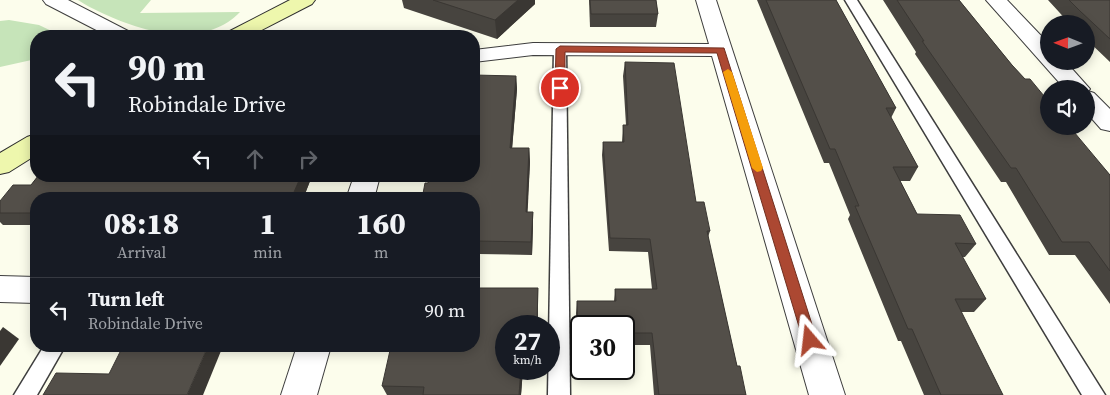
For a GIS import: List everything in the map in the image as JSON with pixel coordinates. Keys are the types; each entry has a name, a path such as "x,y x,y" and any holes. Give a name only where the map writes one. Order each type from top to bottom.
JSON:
{"street":[{"path":"53,0 111,30"},
{"path":"247,30 305,0"},
{"path":"706,0 827,395"},
{"path":"996,0 1040,47"},
{"path":"480,55 507,51 560,49 721,50"},
{"path":"1061,70 1070,80"},
{"path":"1095,107 1110,123"},
{"path":"0,165 30,147"},
{"path":"0,289 30,290"},
{"path":"299,395 312,352"}],"lane":[{"path":"851,0 1094,395"},
{"path":"559,395 560,49"},
{"path":"25,395 51,352"}],"green space":[{"path":"78,0 151,0 140,13 240,12 225,24 211,30 150,30 118,20"},
{"path":"9,20 39,25 49,30 30,30 30,60 0,67 0,21"}],"building":[{"path":"433,0 518,0 495,20"},
{"path":"590,0 656,0 658,14 591,14"},
{"path":"766,0 836,0 896,108 886,108 918,167 893,167 917,214 960,215 976,244 955,243 986,299 955,299 1003,395 941,395 912,329 908,329 855,206 859,206 835,149 830,149"},
{"path":"897,0 959,0 1012,65 1025,79 1030,79 1040,91 1040,135 1077,135 1110,175 1110,271 1089,242 1062,242 1016,168 1011,168 922,41 924,41"},
{"path":"1069,0 1110,0 1110,39 1095,25 1095,15 1084,15"},
{"path":"625,62 674,63 696,202 704,202 710,231 707,231 737,366 740,366 746,395 659,395 652,333 635,333 635,315 577,315 577,301 616,301 615,289 657,289 650,239 610,238 603,142 624,142 623,125 628,125"},
{"path":"480,75 516,76 510,148 529,148 526,212 533,212 531,242 480,241 480,192 423,192 425,183 480,182"},
{"path":"33,182 298,182 294,192 30,192 30,213 0,213 0,201 13,185 31,185"},
{"path":"480,288 538,288 537,315 495,315 495,380 520,380 519,395 423,395 424,387 382,386 390,352 480,352"},
{"path":"120,352 205,352 187,395 43,395 56,373 109,374"}],"slow traffic":[{"path":"728,72 757,168"}],"route":[{"path":"560,88 560,49 721,50 810,340"}]}
